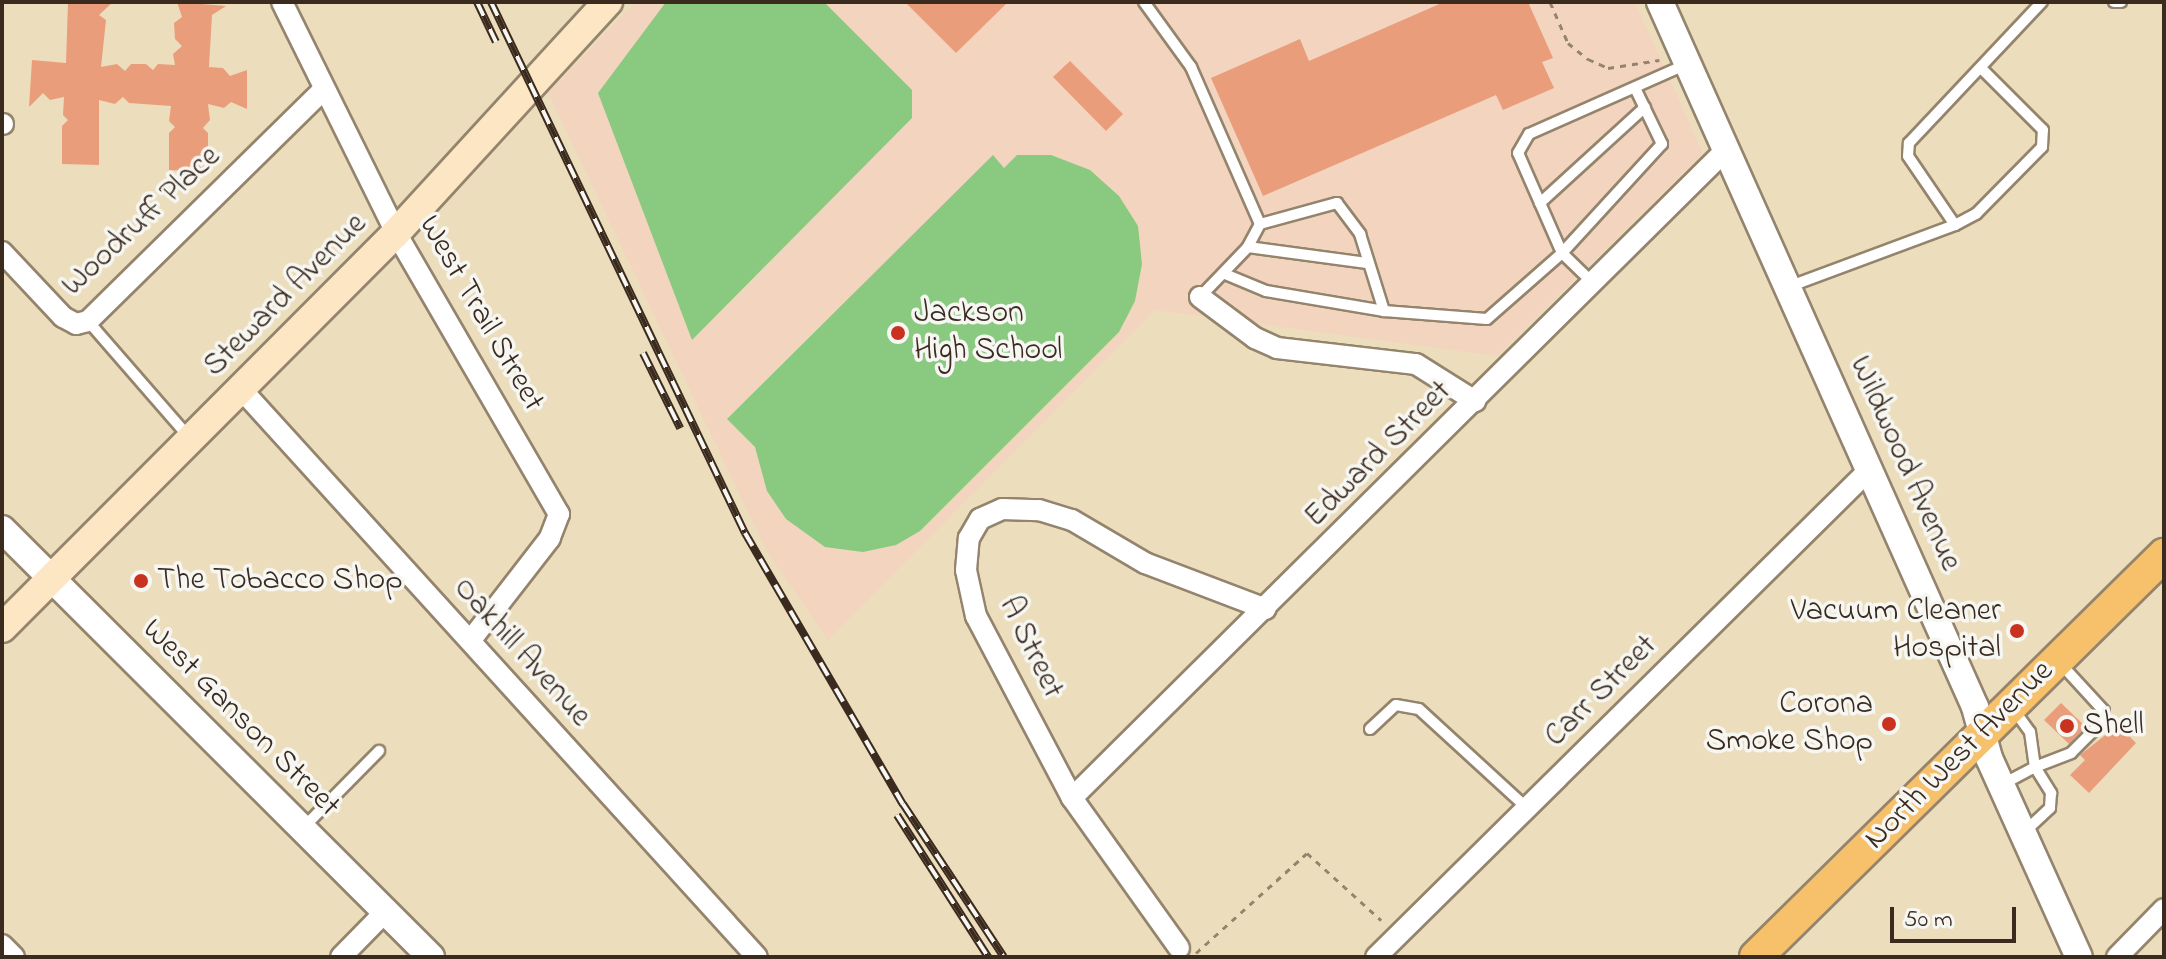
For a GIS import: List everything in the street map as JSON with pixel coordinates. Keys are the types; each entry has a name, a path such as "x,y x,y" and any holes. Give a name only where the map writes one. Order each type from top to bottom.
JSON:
{"main road":[{"name":"Steward Avenue","path":"2,628 396,233 608,2"},
{"name":"North West Avenue","path":"1756,957 2164,555"}],"street":[{"name":"West Trail Street","path":"282,2 396,233 559,514 550,538 470,641"},
{"name":"Wildwood Avenue","path":"1660,2 1870,469 2001,785 2079,957"},
{"name":"Woodruff Place","path":"2,252 63,317 76,324 88,321 323,90"},
{"name":"Edward Street","path":"1072,798 1725,151"},
{"path":"1200,297 1255,338 1277,348 1416,364 1475,401"},
{"name":"Oakhill Avenue","path":"241,389 757,957"},
{"name":"Carr Street","path":"1376,957 1870,469"},
{"name":"A Street","path":"1179,948 1072,798 976,616 966,552 980,519 1002,509 1039,510 1072,520 1145,563 1266,609"},
{"name":"West Ganson Street","path":"2,529 431,957"},
{"path":"2117,957 2164,909"},
{"path":"341,957 386,911"},
{"path":"2,945 14,957"}],"lane":[{"path":"1144,2 1191,67 1260,224"},
{"path":"1955,225 1908,156 1909,143 2042,2"},
{"path":"2114,2 2121,2"},
{"path":"1594,284 1562,253 1518,153 1529,134 1687,64"},
{"path":"1787,287 1955,225 1976,214 2042,147 2043,130 1982,69"},
{"path":"1225,274 1266,291 1384,311 1487,319 1562,253 1662,144 1635,88"},
{"path":"1540,203 1645,107"},
{"path":"1200,297 1248,247 1260,224 1337,203 1360,234 1384,311"},
{"path":"1248,247 1367,263"},
{"path":"88,321 191,439"},
{"path":"2001,785 2071,753 2104,720 2104,711 2057,660"},
{"path":"1370,729 1396,705 1419,709 1527,808"},
{"path":"2010,706 2030,732 2035,767 2053,800 2022,834"},
{"path":"303,828 379,751"}],"path":[{"path":"1550,2 1568,43 1588,59 1608,68 1659,60"},
{"path":"1179,948 1194,955 1307,853 1381,920"}],"shaded area":[{"name":"Jackson High School","path":"635,2 1635,2 1703,153 1497,356 1155,310 828,640 766,550 548,93"}],"green space":[{"path":"666,2 824,2 912,90 912,118 692,340 598,93"},
{"path":"993,155 1004,168 1017,155 1051,155 1090,170 1119,196 1138,226 1142,264 1135,301 1119,332 920,531 896,545 863,552 825,547 786,519 767,491 755,447 727,419"}],"building":[{"path":"68,2 113,2 99,15 106,20 101,67 117,64 125,71 131,64 146,64 153,70 158,64 175,65 173,54 182,46 175,39 174,23 182,17 177,2 226,6 212,15 209,67 223,68 230,76 247,70 247,109 231,102 224,108 208,104 210,120 203,128 208,133 208,149 201,155 206,172 169,170 169,133 175,127 169,121 171,106 129,103 123,97 115,104 99,100 99,165 62,164 62,126 68,120 63,115 64,97 50,100 43,93 29,107 32,60 66,63"},
{"path":"905,2 1008,2 956,53"},
{"path":"1444,2 1528,2 1553,58 1542,62 1554,88 1503,110 1496,95 1263,196 1211,78 1300,39 1309,61"},
{"path":"1070,61 1123,114 1106,131 1053,77"},
{"path":"2061,703 2086,727 2069,744 2044,720"},
{"path":"2118,725 2136,743 2089,793 2070,775 2085,760 2080,755"}],"railway":[{"path":"477,2 496,42"},
{"path":"491,2 745,533 903,804 1004,957"},
{"path":"643,353 680,428"},
{"path":"897,815 988,957"}],"place":[{"name":"Jackson High School","path":"898,333"},
{"name":"The Tobacco Shop","path":"141,581"},
{"name":"Vacuum Cleaner Hospital","path":"2017,631"},
{"name":"Corona Smoke Shop","path":"1889,724"},
{"name":"Shell","path":"2067,726"}]}
